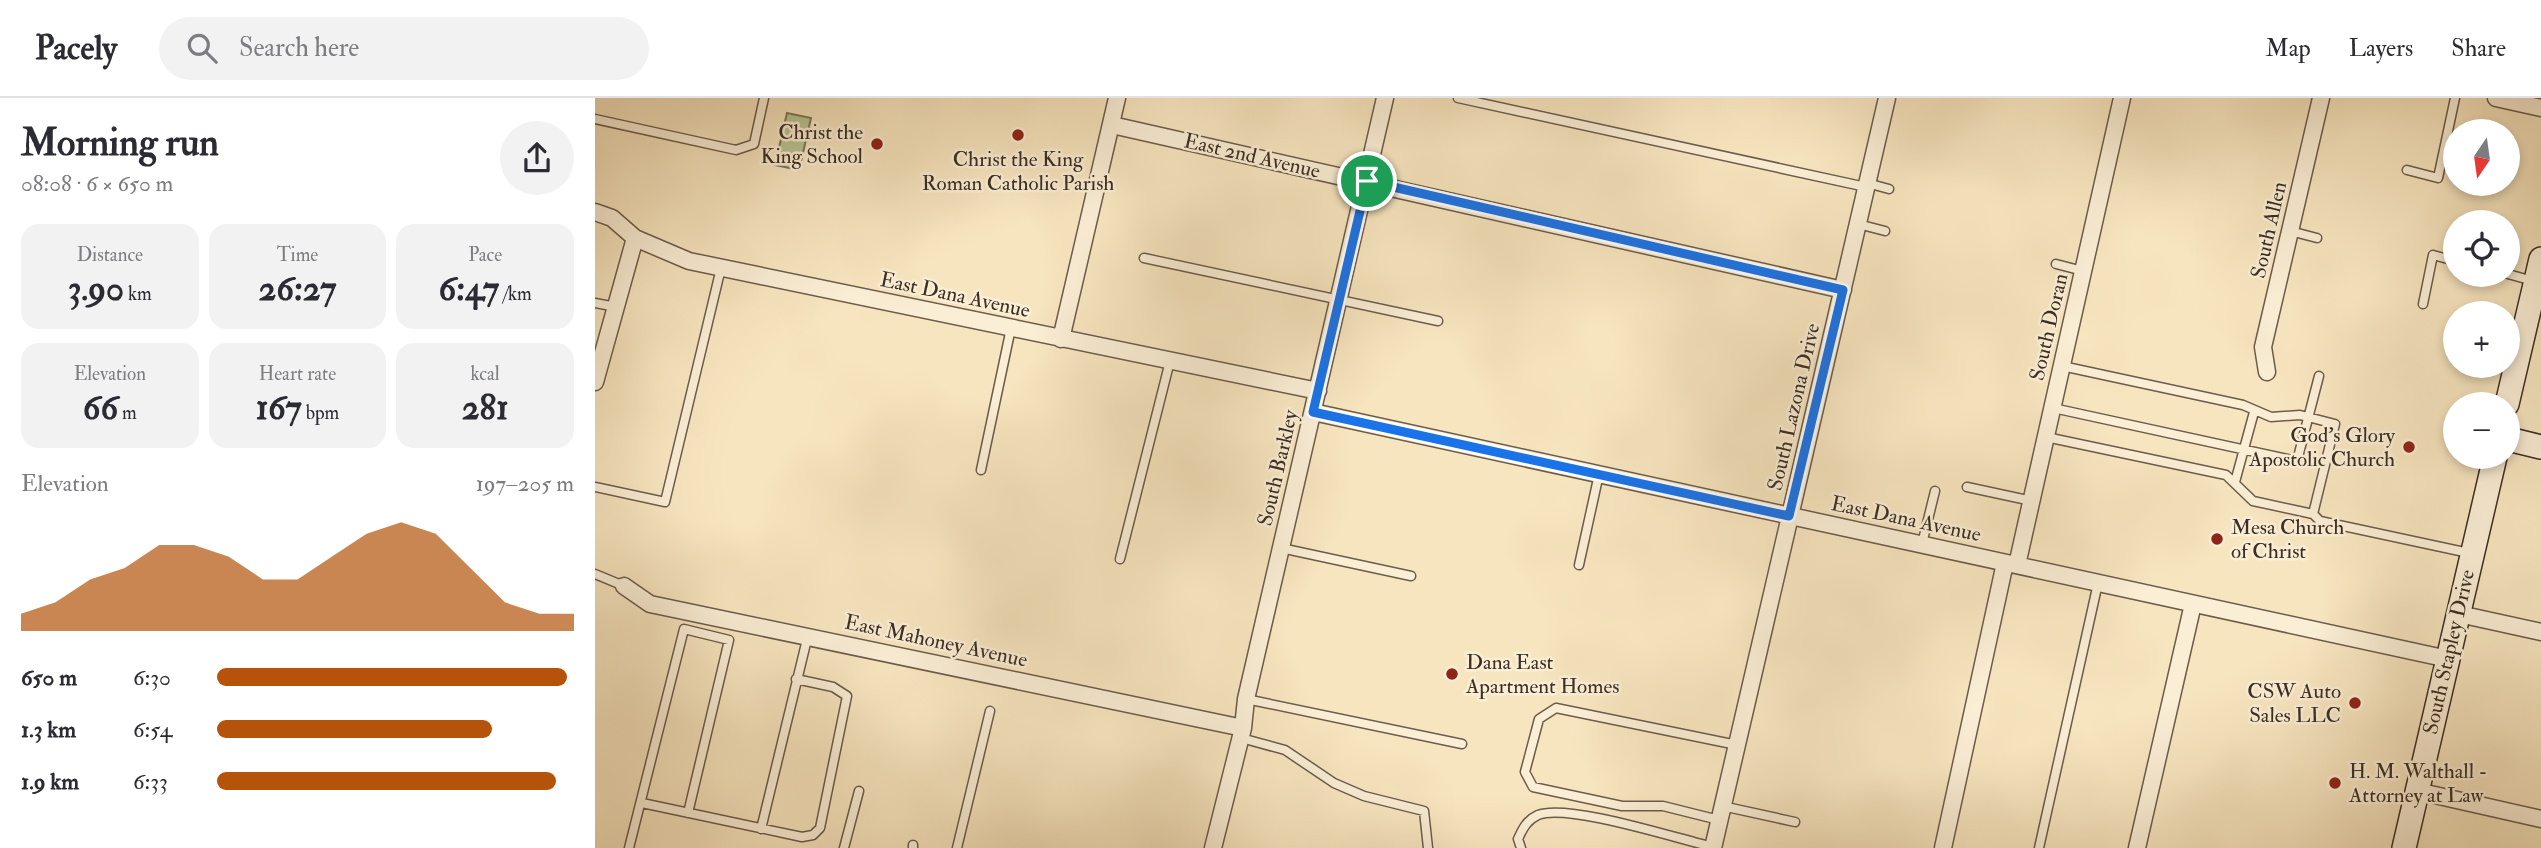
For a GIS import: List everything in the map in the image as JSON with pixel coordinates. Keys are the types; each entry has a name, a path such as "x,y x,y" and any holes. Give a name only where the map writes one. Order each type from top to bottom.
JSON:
{"main road":[{"path":"2511,392 2529,330 2541,259"},
{"path":"2520,442 2541,447"},
{"name":"South Stapley Drive","path":"2404,848 2492,469"}],"street":[{"path":"1061,339 1117,98"},
{"name":"South Barkley","path":"1213,848 1242,733 1246,699 1385,98"},
{"name":"South Lazona Drive","path":"1714,848 1887,98"},
{"name":"South Doran","path":"1943,848 2011,564 2032,501 2122,98"},
{"name":"South Allen","path":"2267,372 2263,347 2321,98"},
{"path":"2496,98 2541,107"},
{"name":"East 2nd Avenue","path":"1112,125 1843,290"},
{"name":"East Dana Avenue","path":"595,212 612,218 635,238 664,253 721,268 1318,391"},
{"path":"595,382 635,238"},
{"name":"East Dana Avenue","path":"1313,412 2448,659"},
{"name":"East Mahoney Avenue","path":"624,586 650,604 808,635 1242,733"},
{"path":"2137,848 2193,604"},
{"path":"2459,614 2541,632"},
{"path":"2417,792 2541,819"}],"lane":[{"path":"595,119 736,150 754,144 764,98"},
{"path":"1458,98 1889,189"},
{"path":"2407,170 2438,177 2455,98"},
{"path":"1858,224 1885,231"},
{"path":"2290,231 2317,238"},
{"path":"2423,304 2433,255 2443,258"},
{"path":"1144,258 1438,321"},
{"path":"2056,264 2083,271"},
{"path":"595,487 665,502 721,268"},
{"path":"2520,277 2536,282"},
{"path":"595,303 615,307"},
{"path":"981,470 1011,328"},
{"path":"1121,559 1170,361"},
{"path":"2062,366 2243,405 2254,412 2271,416 2291,414 2335,424 2313,514"},
{"path":"2053,408 2297,461 2319,376"},
{"path":"2235,482 2254,412"},
{"path":"2046,437 2220,474 2235,482 2253,501 2313,514 2320,521 2472,554"},
{"path":"1579,565 1599,474"},
{"path":"1967,487 2032,501"},
{"path":"1921,544 1935,491"},
{"path":"1281,548 1411,576"},
{"path":"595,574 624,586"},
{"path":"2039,848 2098,583"},
{"path":"629,848 688,611"},
{"path":"688,813 733,620"},
{"path":"684,629 729,640"},
{"path":"761,829 808,635"},
{"path":"642,803 802,837 813,835 820,828 847,696 833,687 796,680"},
{"path":"1246,699 1462,744"},
{"path":"1737,745 1556,708 1539,719 1525,772 1533,787 1622,806 1663,806 1795,822"},
{"path":"957,848 990,711"},
{"path":"1242,733 1285,750 1334,783 1364,796 1425,811 1428,848"},
{"path":"844,848 859,791"},
{"path":"1521,848 1518,839 1524,825 1540,814 1563,813 1642,829 1714,848"}],"green space":[{"path":"787,113 811,118 799,170 775,165"}],"place":[{"name":"Christ the King Roman Catholic Parish","path":"1018,135"},
{"name":"Christ the King School","path":"877,144"},
{"name":"God’s Glory Apostolic Church","path":"2409,447"},
{"name":"Mesa Church of Christ","path":"2217,539"},
{"name":"Dana East Apartment Homes","path":"1452,674"},
{"name":"CSW Auto Sales LLC","path":"2355,703"},
{"name":"H. M. Walthall - Attorney at Law","path":"2335,783"}],"route":[{"path":"1367,181 1843,290 1789,516 1313,412 1367,181"}]}
